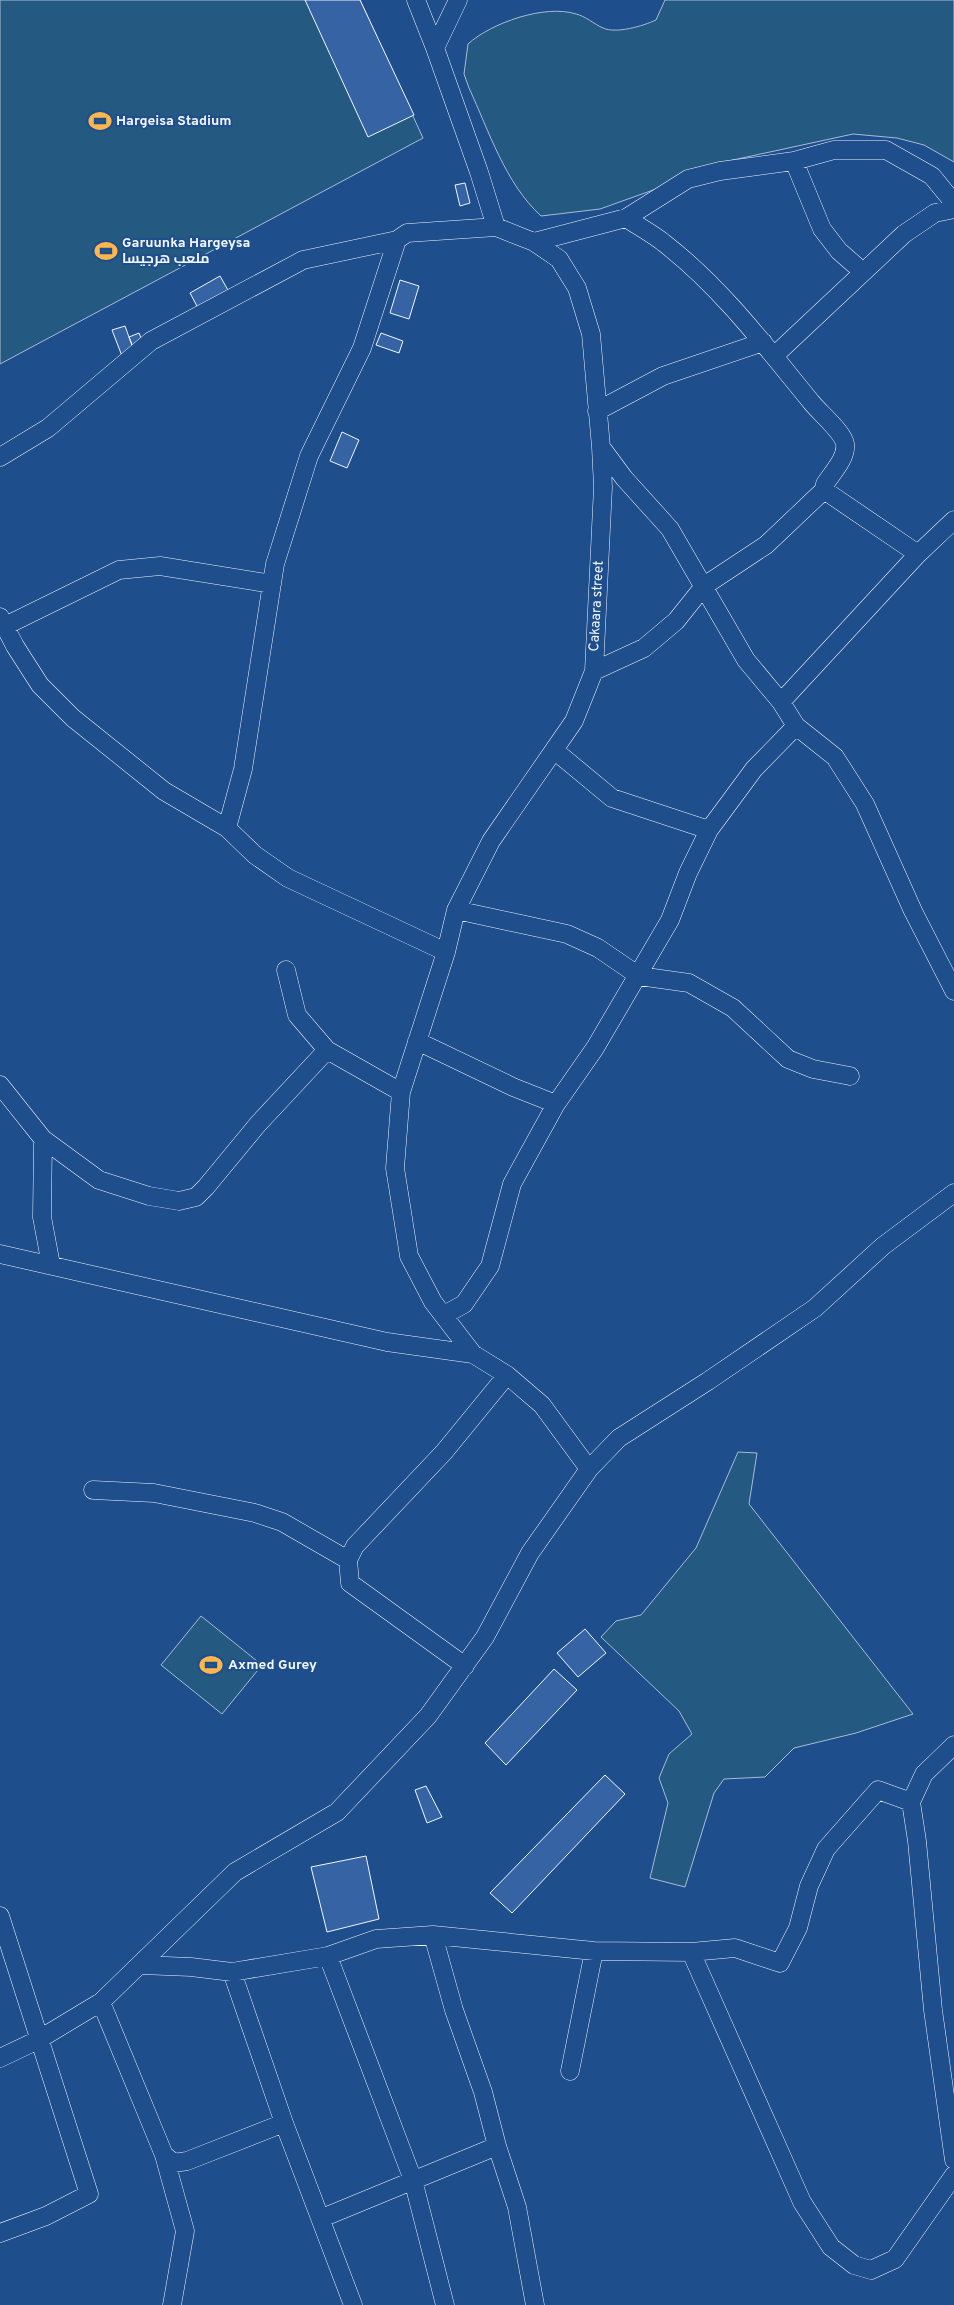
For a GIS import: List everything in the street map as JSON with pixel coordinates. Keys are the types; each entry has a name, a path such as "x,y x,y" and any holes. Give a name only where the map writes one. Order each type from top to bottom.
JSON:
{"street":[{"path":"435,48 458,0"},
{"path":"0,457 48,428 151,341 302,260 397,240 407,233 496,227 479,172 435,48 416,1"},
{"path":"534,242 626,218 688,179 720,171 794,162 834,150 886,150 932,176 954,203"},
{"path":"794,162 822,229 839,251 863,272"},
{"path":"774,356 904,234 935,213 954,209"},
{"path":"594,671 644,648 676,621 704,586 766,545 824,490 825,484 843,456 845,444 841,434 827,421 763,342 715,288 664,242 626,218"},
{"name":"Cakaara street","path":"473,1354 433,1302 409,1256 395,1168 401,1092 446,952 456,910 491,841 574,721 594,671 603,487 591,334 577,288 559,259 534,242 496,227"},
{"path":"227,828 243,769 275,564 309,456 362,348 397,240"},
{"path":"597,411 663,376 763,342"},
{"path":"601,447 624,478 670,529 746,660 781,702 796,726 836,757 865,804 913,912 954,991"},
{"path":"824,490 918,554"},
{"path":"781,702 918,554 954,520"},
{"path":"272,584 160,566 120,570 2,622 40,685 73,718 164,791 227,828 255,855 288,878 446,952"},
{"path":"444,1314 464,1304 490,1266 512,1184 556,1104 595,1048 639,976 670,920 688,874 709,830 754,769 796,726"},
{"path":"554,750 612,798 709,830"},
{"path":"456,910 567,934 598,948 639,976 689,983 733,1008 788,1059 813,1069 850,1076"},
{"path":"286,970 297,1015 327,1050 401,1092"},
{"path":"418,1041 513,1088 556,1104"},
{"path":"0,1085 43,1139 99,1180 148,1196 179,1201 196,1197 258,1124 327,1050"},
{"path":"43,1139 42,1217 51,1266"},
{"path":"0,2058 38,2040 102,2002 236,1872 337,1812 428,1716 485,1638 530,1553 589,1469 619,1438 708,1381 815,1308 883,1246 954,1193"},
{"path":"0,1254 388,1342 473,1354 507,1375 542,1406 589,1469"},
{"path":"465,1666 350,1583 348,1560 355,1546 444,1452 507,1375"},
{"path":"93,1490 154,1493 255,1512 282,1522 348,1560"},
{"path":"952,1751 924,1774 911,1802 917,1841 933,2010 954,2160"},
{"path":"141,1965 191,1967 232,1972 328,1956 376,1939 432,1935 594,1951 691,1952 736,1948 780,1963 798,1928 808,1886 826,1849 878,1790 911,1802"},
{"path":"0,1916 38,2040 89,2194 46,2216 0,2233"},
{"path":"432,1935 454,2010 484,2092 497,2146 516,2207 535,2305"},
{"path":"570,2071 594,1951"},
{"path":"691,1952 802,2202 831,2247 854,2265 871,2270 895,2259 954,2176"},
{"path":"328,1956 413,2180 446,2305"},
{"path":"232,1972 284,2124 322,2218 353,2305"},
{"path":"102,2002 164,2155 185,2231 172,2305"},
{"path":"164,2155 174,2163 187,2162 284,2124"},
{"path":"322,2218 497,2146"}],"shaded area":[{"name":"Garuunka Hargeysa ملعب هرجيسا","path":"0,0 360,0 423,138 0,364"},
{"path":"665,0 954,0 954,162 924,145 897,138 853,134 696,168 656,189 600,209 541,216 517,188 499,156 469,88 464,74 468,44 490,29 519,17 549,12 579,15 608,30 644,25 656,20"},
{"path":"738,1452 757,1453 749,1504 913,1714 856,1733 794,1748 765,1777 724,1779 714,1793 685,1887 650,1878 668,1803 659,1778 669,1754 692,1734 679,1711 601,1637 616,1621 641,1615 696,1548"},
{"name":"Axmed Gurey","path":"201,1616 262,1665 222,1714 161,1665"}],"building":[{"path":"305,0 360,0 414,115 368,137"},
{"path":"465,183 470,203 460,206 455,185"},
{"path":"220,276 229,292 198,308 190,293"},
{"path":"400,280 419,286 409,319 390,313"},
{"path":"125,326 134,351 122,356 112,330"},
{"path":"139,333 143,343 133,347 129,337"},
{"path":"381,333 403,341 399,353 376,345"},
{"path":"342,432 359,440 347,468 330,461"},
{"path":"585,1629 606,1653 578,1677 557,1653"},
{"path":"554,1669 577,1690 506,1765 485,1743"},
{"path":"605,1775 625,1794 512,1913 490,1893"},
{"path":"426,1786 442,1817 427,1823 415,1790"},
{"path":"366,1856 379,1919 327,1932 311,1867"}],"place":[{"name":"Hargeisa Stadium","path":"100,121"},
{"name":"Garuunka Hargeysa ملعب هرجيسا","path":"106,251"},
{"name":"Axmed Gurey","path":"211,1665"}]}
